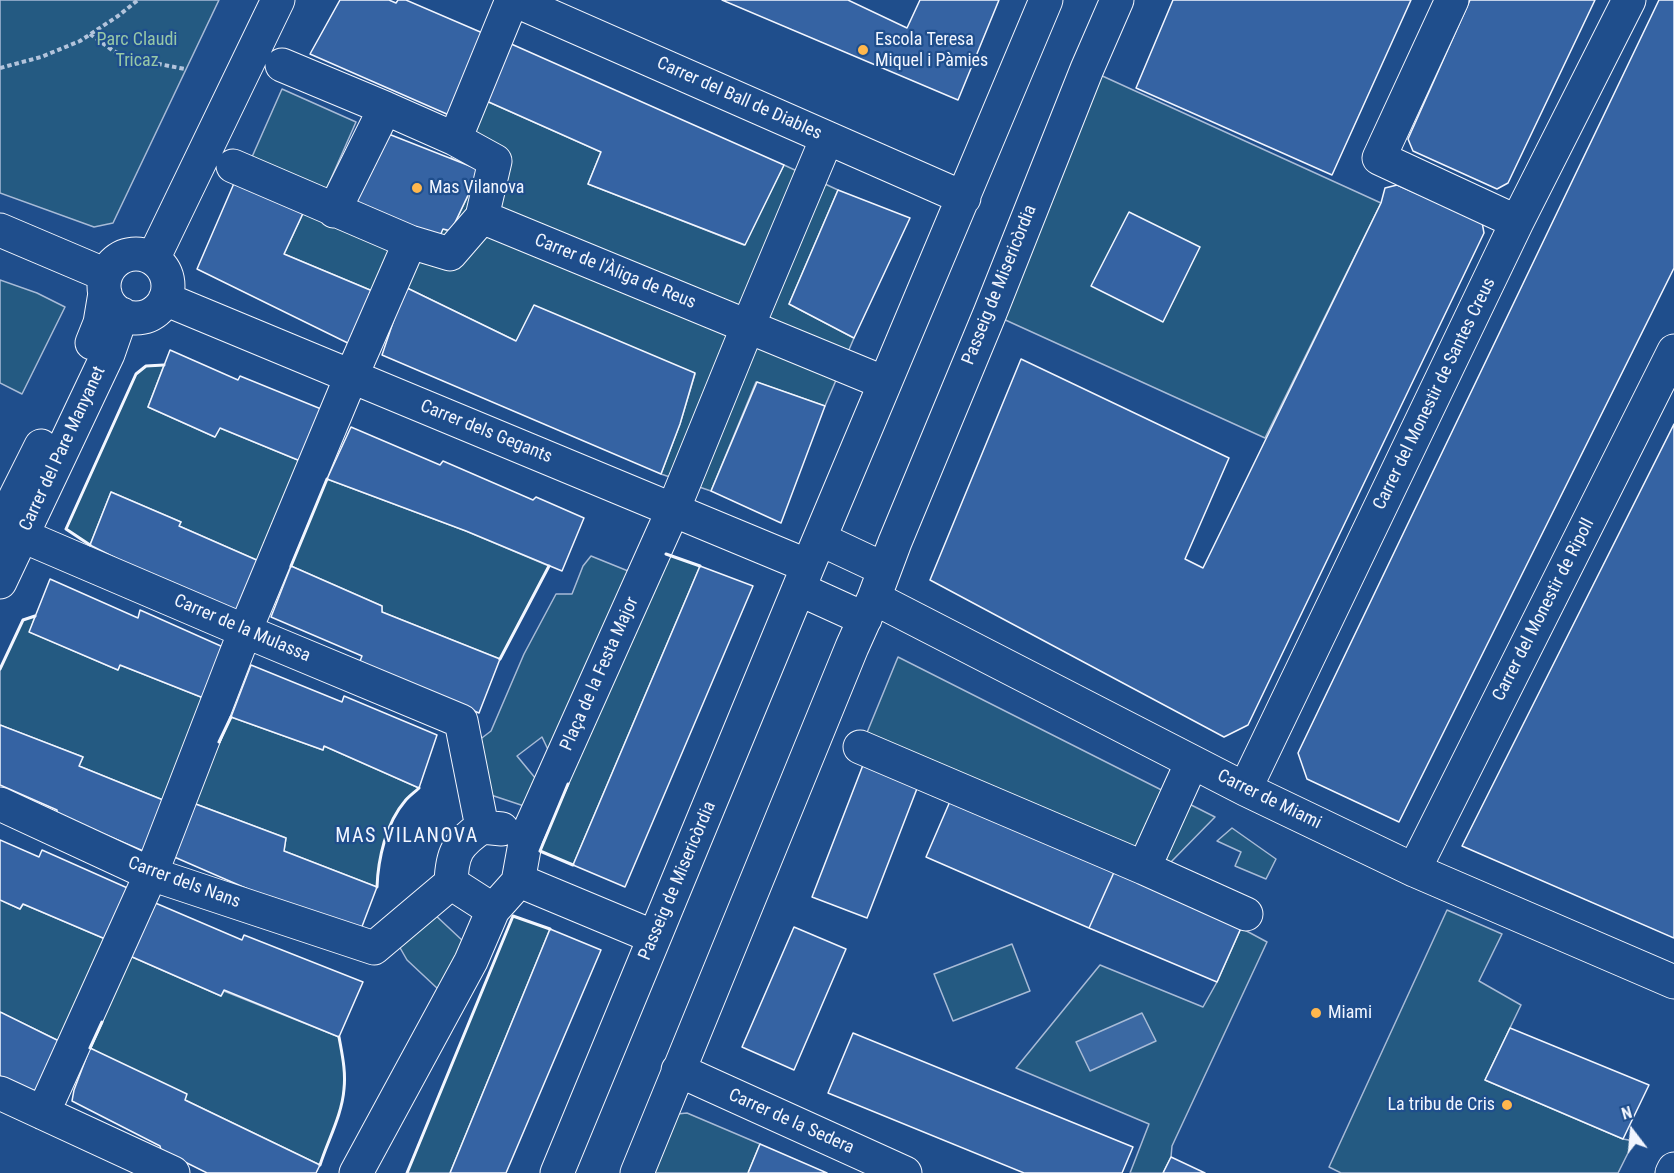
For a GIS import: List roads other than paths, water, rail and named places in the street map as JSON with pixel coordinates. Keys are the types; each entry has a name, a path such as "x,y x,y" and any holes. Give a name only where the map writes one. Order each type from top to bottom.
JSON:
{"street":[{"path":"153,259 278,0"},
{"path":"455,139 513,0"},
{"name":"Carrer del Ball de Diables","path":"513,0 964,198"},
{"name":"Passeig de Misericòrdia","path":"556,1173 1046,0"},
{"name":"Passeig de Misericòrdia","path":"637,1173 1117,0"},
{"path":"1452,0 1379,158 1517,222"},
{"name":"Carrer del Monestir de Santes Creus","path":"1245,789 1517,222 1629,0"},
{"path":"233,166 410,242 450,254 482,217 495,161 455,139 282,65"},
{"path":"334,211 385,108"},
{"path":"673,510 827,138"},
{"name":"Carrer de l'Àliga de Reus","path":"482,217 885,383"},
{"path":"0,230 111,294 142,317 159,308 165,299 168,281 165,273 153,259 145,255 126,255 111,266 111,294"},
{"path":"43,1113 151,874 245,631 410,242"},
{"name":"Carrer del Pare Manyanet","path":"0,582 12,532 111,294"},
{"name":"Carrer dels Gegants","path":"165,299 809,565"},
{"name":"Carrer del Monestir de Ripoll","path":"1414,870 1674,351"},
{"name":"Plaça de la Festa Major","path":"518,882 526,838 673,510"},
{"name":"Carrer de la Mulassa","path":"12,532 461,721 482,826"},
{"path":"809,565 874,596"},
{"path":"809,565 874,596"},
{"name":"Carrer de Miami","path":"874,596 1245,789 1414,870 1674,982"},
{"path":"860,747 1246,914"},
{"path":"1144,868 1192,762"},
{"name":"Carrer dels Nans","path":"0,804 151,874 374,948 451,883"},
{"path":"493,910 451,883 455,851 465,838 482,826 506,830 526,838"},
{"path":"356,1173 471,961 493,910 518,882 654,937"},
{"name":"Carrer de la Sedera","path":"678,1070 905,1173"},
{"path":"0,1093 173,1173"},
{"path":"1672,1173 1674,1169"}],"place":[{"name":"Escola Teresa Miquel i Pàmies","path":"863,50"},
{"name":"Mas Vilanova","path":"417,188"},
{"name":"Miami","path":"1316,1013"},
{"name":"La tribu de Cris","path":"1507,1105"}],"district":[{"name":"MAS VILANOVA","path":"407,837"}],"park label":[{"name":"Parc Claudi Tricaz","path":"137,50"}]}
